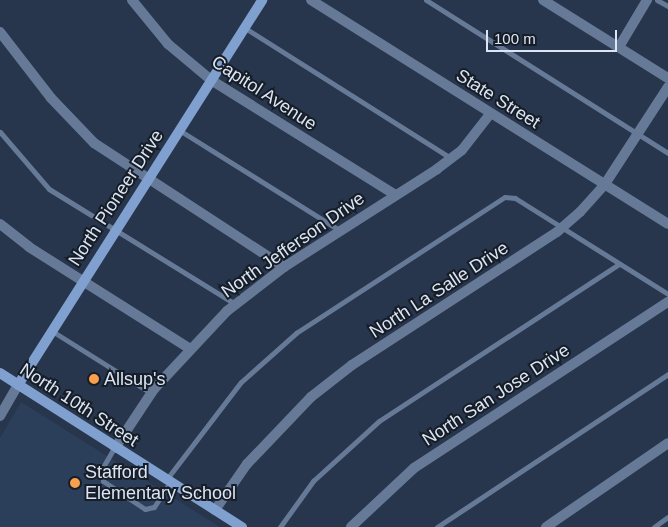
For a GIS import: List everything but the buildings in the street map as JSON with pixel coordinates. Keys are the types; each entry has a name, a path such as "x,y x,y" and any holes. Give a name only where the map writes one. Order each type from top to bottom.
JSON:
{"street":[{"name":"Capitol Avenue","path":"132,0 168,44 211,80 394,194"},
{"name":"North Pioneer Drive","path":"0,416 82,280 262,0"},
{"name":"State Street","path":"311,0 668,224"},
{"path":"543,0 668,78"},
{"path":"619,47 647,0"},
{"path":"0,32 70,120 147,181 284,267"},
{"name":"North La Salle Drive","path":"215,510 247,464 311,397 352,365 561,229 605,184 668,87"},
{"name":"North Jefferson Drive","path":"115,448 151,392 189,348 235,304 284,267 451,158 490,114"},
{"path":"0,224 82,280 189,348"},
{"name":"North San Jose Drive","path":"351,527 414,468 668,302"},
{"name":"North 10th Street","path":"0,373 115,448 242,527"},
{"path":"546,527 668,443"}],"lane":[{"path":"426,0 668,153"},
{"path":"658,0 668,6"},
{"path":"244,28 451,158"},
{"path":"179,130 340,230"},
{"path":"0,132 49,189 235,304"},
{"path":"115,448 101,473 105,484 149,509 241,382 296,333 492,202 515,198 561,229 668,294"},
{"path":"280,527 313,481 379,422 619,264"},
{"path":"52,331 151,392"},
{"path":"437,527 668,374"},
{"path":"654,527 668,517"}],"shaded area":[{"name":"Stafford Elementary School","path":"21,402 220,527 0,527 0,438"}],"place":[{"name":"Allsup's","path":"94,379"},
{"name":"Stafford Elementary School","path":"75,483"}]}
